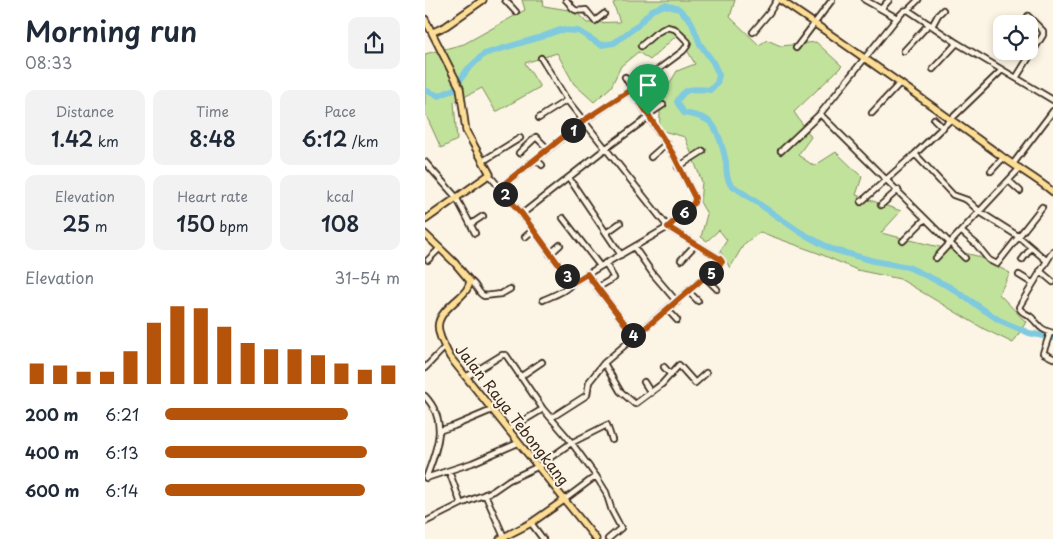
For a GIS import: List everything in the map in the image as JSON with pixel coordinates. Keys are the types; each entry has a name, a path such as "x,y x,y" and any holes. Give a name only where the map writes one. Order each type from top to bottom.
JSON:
{"main road":[{"path":"433,32 446,26 483,0"},
{"path":"778,0 815,22 1053,192"},
{"path":"425,18 460,88 466,131 489,175 455,197 425,220"},
{"path":"425,234 470,281"},
{"name":"Jalan Raya Tebongkang","path":"470,281 469,287 447,308 438,320 438,330 445,348 491,410 596,539"},
{"path":"502,538 531,523 564,500"}],"street":[{"path":"505,0 516,12"},
{"path":"566,0 573,10 579,12 586,10 595,20 604,14"},
{"path":"753,32 778,0"},
{"path":"796,48 832,0"},
{"path":"866,0 897,18"},
{"path":"881,9 889,0"},
{"path":"781,151 820,114 897,18 918,0"},
{"path":"908,10 957,43 1053,100"},
{"path":"904,51 931,25 943,10"},
{"path":"1038,24 1043,31 1043,35 1038,43"},
{"path":"499,188 583,121 632,89 683,51 688,42 675,29 667,27 656,33 641,46"},
{"path":"933,69 957,43"},
{"path":"541,58 567,100 668,227 722,261 720,265 689,292 604,363 589,382 587,395 551,418"},
{"path":"1016,78 1027,60"},
{"path":"861,202 943,128 1002,70"},
{"path":"543,300 568,288 572,283 668,227 694,203 695,198 667,143 625,77"},
{"path":"871,113 900,83"},
{"path":"539,118 567,100"},
{"path":"522,214 663,105"},
{"path":"1013,164 1053,110"},
{"path":"820,114 965,258"},
{"path":"934,119 943,128"},
{"path":"519,154 536,137 548,149"},
{"path":"483,161 519,138"},
{"path":"651,157 667,143"},
{"path":"678,167 703,151"},
{"path":"915,154 953,195 967,200 980,212 1018,236 1031,248 1053,263"},
{"path":"991,171 1003,158"},
{"path":"536,159 542,165"},
{"path":"425,162 455,197 475,233"},
{"path":"936,258 1020,168"},
{"path":"489,175 522,214 572,283"},
{"path":"569,178 621,254"},
{"path":"555,179 560,184"},
{"path":"1009,181 1020,191"},
{"path":"881,205 898,190"},
{"path":"962,232 976,244 989,260 996,264 1042,207"},
{"path":"471,224 483,216"},
{"path":"563,218 613,278 597,288"},
{"path":"903,242 925,219"},
{"path":"606,233 620,223"},
{"path":"525,237 533,230"},
{"path":"681,260 696,244"},
{"path":"550,254 561,245"},
{"path":"634,247 653,274 677,302"},
{"path":"428,260 440,248"},
{"path":"1022,260 1031,248"},
{"path":"1053,251 1021,302 1019,309 1029,316 1038,327 1051,333 1043,353 1053,358"},
{"path":"1040,272 1053,282"},
{"path":"587,274 635,337"},
{"path":"1019,275 1033,282"},
{"path":"705,277 717,289"},
{"path":"470,281 484,296 501,294 510,289"},
{"path":"689,292 698,302"},
{"path":"668,310 677,320"},
{"path":"425,368 445,348"},
{"path":"466,377 505,354 543,409 571,443 606,492 620,527 620,530 608,539"},
{"path":"520,377 542,362"},
{"path":"604,363 620,391 636,404 671,375 679,364 695,383 706,373"},
{"path":"664,367 671,375"},
{"path":"644,382 651,393"},
{"path":"425,396 437,413 441,430 433,460 425,478"},
{"path":"508,430 543,409"},
{"path":"441,430 491,410"},
{"path":"425,522 485,494 537,466 571,443 608,424 612,440"},
{"path":"425,478 449,471 518,443"},
{"path":"449,471 461,504"},
{"path":"564,500 596,476"},
{"path":"485,494 502,538"},
{"path":"531,523 543,539"}],"green space":[{"path":"522,0 543,0 544,6 575,11 587,23 620,22 613,3 620,0 735,0 730,17 759,45 767,40 781,46 816,42 842,66 794,112 811,137 798,155 814,166 836,152 862,177 856,195 901,211 881,233 977,256 1010,273 999,294 1026,322 1013,343 984,329 900,279 857,270 818,253 760,232 744,244 730,268 720,251 727,240 719,230 707,241 701,237 707,214 700,202 702,182 685,137 659,130 661,98 677,71 695,64 678,34 650,60 638,52 621,66 611,87 594,102 574,84 557,53 525,63 540,87 496,112 482,88 454,102 457,140 441,148 425,113 425,54 464,44 525,10"}],"waterway":[{"path":"425,90 439,96 454,89 467,70 484,54 560,30 578,31 601,45 614,43 637,26 652,10 665,5 679,9 691,21 700,44 713,62 719,75 717,83 710,90 695,89 687,91 683,93 677,102 684,113 704,118 713,125 722,147 730,184 800,232 831,249 874,261 908,267 950,287 999,320 1029,333 1053,338"}],"route":[{"path":"632,89 648,115 667,143 695,198 694,203 668,227 722,262 635,337 611,308 587,274 572,283 522,214 499,188 583,121 632,89"}]}
